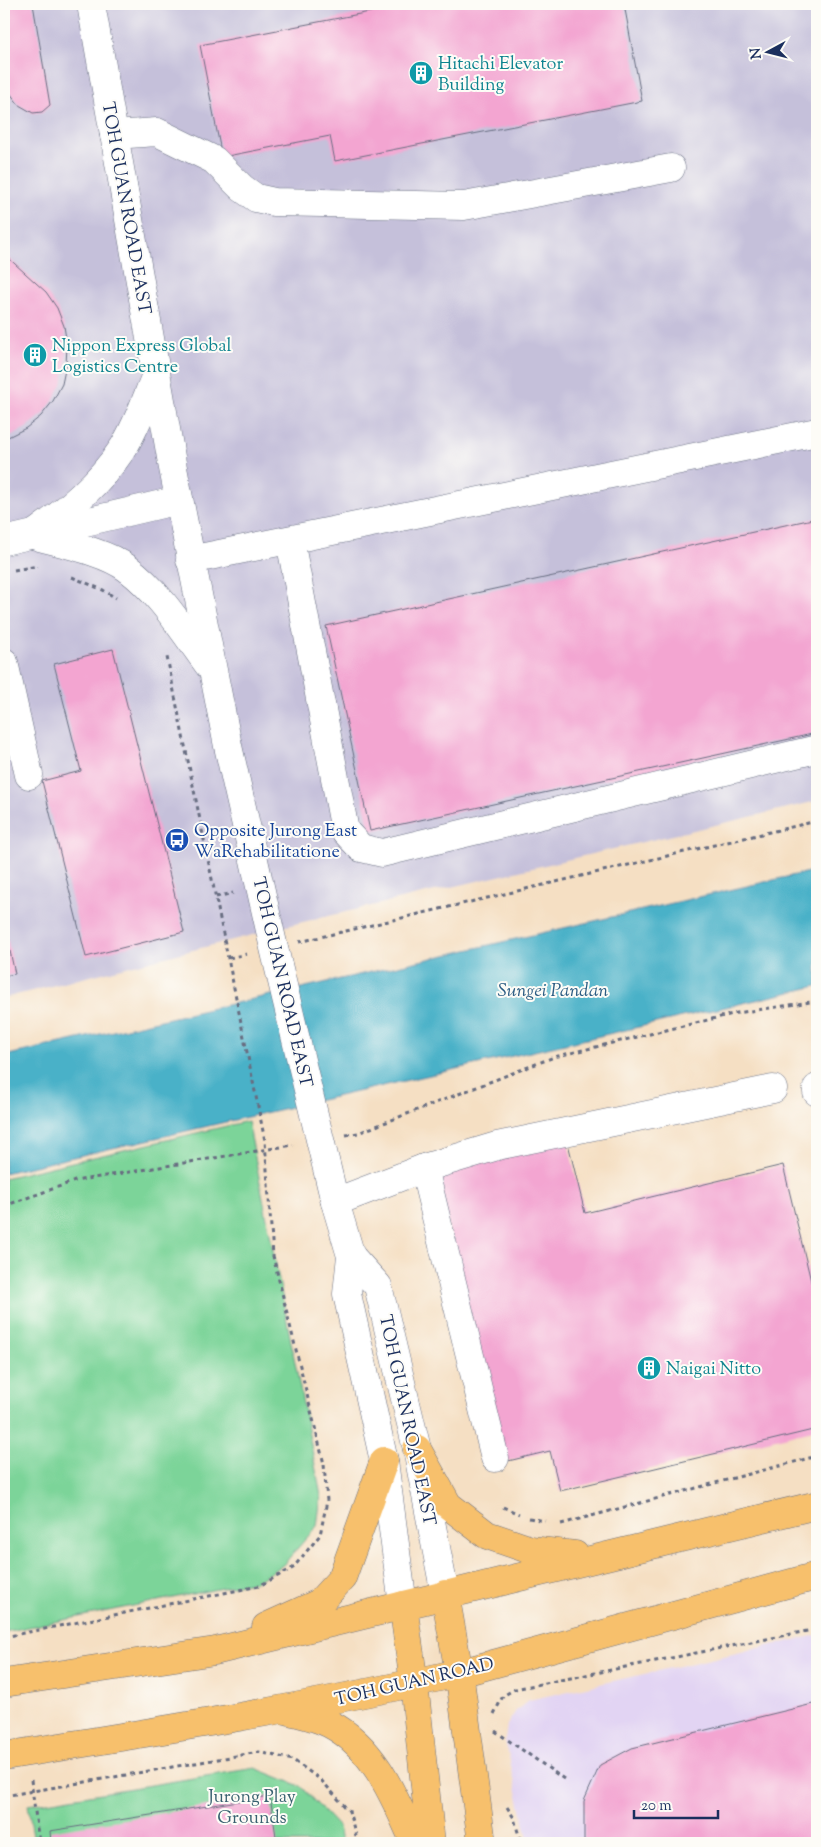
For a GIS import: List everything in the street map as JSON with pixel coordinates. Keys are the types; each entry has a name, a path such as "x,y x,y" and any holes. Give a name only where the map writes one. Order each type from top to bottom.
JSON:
{"main road":[{"path":"417,1449 448,1505 486,1535 532,1550 592,1558"},
{"path":"215,1651 319,1603 342,1578 384,1461"},
{"path":"4,1683 215,1651 817,1504"},
{"name":"TOH GUAN ROAD","path":"16,1754 286,1710 414,1683 817,1576"},
{"path":"445,1594 459,1672 482,1843"},
{"path":"403,1605 414,1683 431,1843"},
{"path":"286,1710 329,1723 355,1740 385,1779 415,1843"}],"street":[{"name":"TOH GUAN ROAD EAST","path":"91,4 190,560 276,955 317,1127 351,1256 347,1294 384,1461 403,1605"},
{"path":"114,135 157,132 214,160 242,188 256,198 274,202 464,206 671,168"},
{"path":"33,535 75,504 117,455 138,418 156,375"},
{"path":"190,560 817,432"},
{"path":"4,541 179,500"},
{"path":"33,535 93,552 126,567 150,588 214,672"},
{"path":"290,540 345,831 361,848 382,853 817,749"},
{"path":"4,662 29,775"},
{"path":"336,1202 424,1168 497,1146 772,1088"},
{"path":"424,1168 495,1458"},
{"name":"TOH GUAN ROAD EAST","path":"351,1256 378,1286 417,1449 445,1594"}],"path":[{"path":"13,570 40,566"},
{"path":"65,574 103,590 118,599"},
{"path":"4,1637 259,1586 293,1568 320,1535 327,1501 324,1464 274,1256 267,1150 167,655"},
{"path":"276,955 817,821"},
{"path":"358,1133 554,1057 737,1012 817,1001"},
{"path":"4,1206 75,1181 267,1150"},
{"path":"558,1524 817,1456"},
{"path":"504,1507 525,1517 550,1522"},
{"path":"494,1714 504,1696 515,1689 817,1629"},
{"path":"488,1726 564,1779"},
{"path":"4,1796 259,1752 293,1760 321,1780 349,1811 358,1843"},
{"path":"16,1754 33,1792 40,1843"}],"shaded area":[{"path":"4,4 817,4 817,801 303,922 4,998"},
{"path":"817,1635 817,1843 529,1843 505,1740 507,1725 516,1711 529,1700"}],"green space":[{"path":"248,1121 321,1496 317,1526 283,1565 257,1581 4,1632 4,1178"},
{"name":"Jurong Play Grounds","path":"255,1768 300,1786 338,1826 341,1843 34,1843 28,1805"}],"water":[{"name":"Sungei Pandan","path":"817,870 817,986 4,1173 4,1056"}],"building":[{"path":"4,4 33,4 50,105 42,112 33,113 19,105 4,85"},
{"name":"Hitachi Elevator Building","path":"411,4 624,4 642,101 335,161 330,136 222,157 200,45"},
{"name":"Nippon Express Global Logistics Centre","path":"4,254 46,292 57,308 64,326 67,345 66,365 62,384 53,401 41,416 26,428 4,439"},
{"path":"817,518 817,733 370,831 326,626"},
{"path":"113,649 184,932 86,957 42,781 81,771 54,664"},
{"path":"4,929 15,974 4,976"},
{"name":"Naigai Nitto","path":"566,1135 585,1213 783,1165 817,1306 817,1429 560,1491 550,1451 504,1462 434,1167"},
{"path":"817,1703 817,1843 584,1843 584,1801 600,1765 632,1748"},
{"path":"270,1796 277,1843 51,1843 50,1831"}],"place":[{"name":"Hitachi Elevator Building","path":"421,73"},
{"name":"Nippon Express Global Logistics Centre","path":"35,355"},
{"name":"Opposite Jurong East WaRehabilitatione","path":"177,840"},
{"name":"Naigai Nitto","path":"649,1368"}]}
